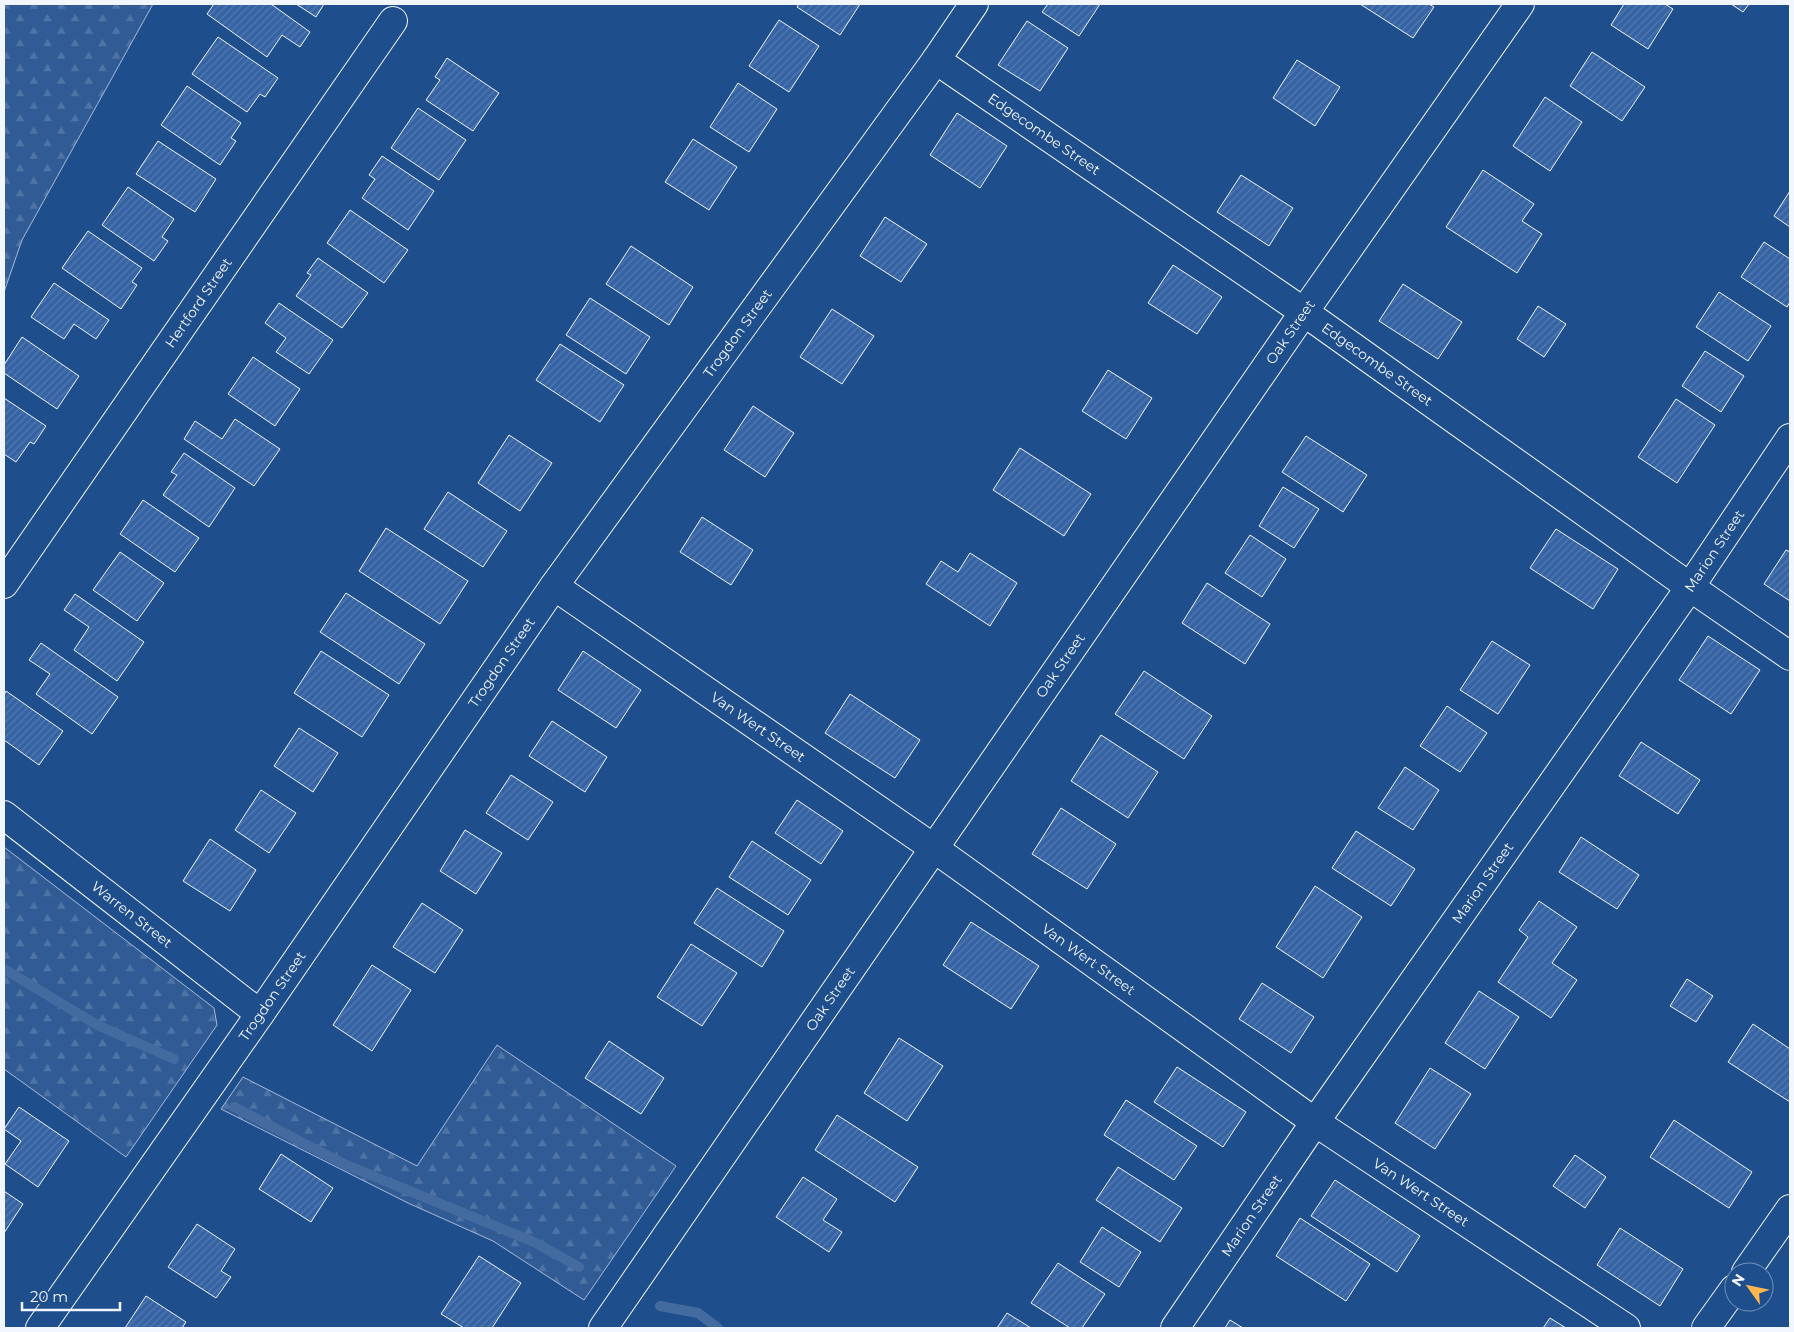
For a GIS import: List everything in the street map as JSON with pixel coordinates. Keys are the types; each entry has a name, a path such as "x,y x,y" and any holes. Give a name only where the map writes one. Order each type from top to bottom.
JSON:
{"street":[{"name":"Trogdon Street","path":"40,1328 260,1014 554,586 936,60 974,4"},
{"name":"Oak Street","path":"603,1328 1304,312 1520,4"},
{"name":"Hertford Street","path":"4,584 393,21"},
{"name":"Edgecombe Street","path":"936,60 1304,312 1690,588 1790,656"},
{"name":"Marion Street","path":"1175,1328 1315,1122 1690,588 1790,438"},
{"name":"Van Wert Street","path":"554,586 935,849 1315,1122 1626,1328"},
{"name":"Warren Street","path":"4,815 260,1014"},
{"path":"1753,1262 1790,1209"},
{"path":"1706,1328 1724,1303"}],"green space":[{"path":"4,4 153,4 22,240 4,292"},
{"path":"4,847 214,1008 217,1025 126,1157 4,1069"},
{"path":"497,1045 676,1166 584,1300 493,1241 408,1203 221,1109 243,1077 417,1166"}],"building":[{"path":"214,4 271,4 310,32 300,47 282,35 267,57 207,14"},
{"path":"296,4 324,4 316,17"},
{"path":"799,4 860,4 840,35 797,7"},
{"path":"1048,4 1100,4 1079,36 1042,12"},
{"path":"1360,4 1429,4 1434,7 1413,38"},
{"path":"1624,4 1665,4 1673,9 1648,49 1611,25"},
{"path":"1731,4 1749,4 1743,12"},
{"path":"779,20 819,46 789,92 749,66"},
{"path":"1027,21 1068,48 1040,91 998,65"},
{"path":"218,37 278,78 265,97 260,94 247,112 192,74"},
{"path":"1592,52 1645,87 1622,121 1570,86"},
{"path":"447,58 499,93 473,131 426,100 440,80 435,77"},
{"path":"1297,60 1340,87 1315,126 1273,98"},
{"path":"738,83 777,109 749,152 710,127"},
{"path":"187,86 241,123 231,138 236,141 220,165 161,125"},
{"path":"1545,97 1582,122 1550,171 1513,146"},
{"path":"418,108 466,140 439,180 391,148"},
{"path":"957,113 1007,146 980,188 930,155"},
{"path":"693,139 737,167 709,210 665,182"},
{"path":"158,141 216,179 195,212 136,174"},
{"path":"382,156 434,191 408,230 362,198 375,179 369,175"},
{"path":"1483,170 1534,204 1522,221 1542,234 1517,273 1446,227"},
{"path":"1241,175 1293,208 1269,246 1217,212"},
{"path":"128,187 174,219 162,237 168,241 154,261 102,225"},
{"path":"1790,191 1790,227 1774,216"},
{"path":"350,210 408,250 384,283 327,243"},
{"path":"885,217 927,244 901,282 860,256"},
{"path":"88,231 142,268 132,282 137,285 121,309 62,268"},
{"path":"1764,242 1790,259 1790,302 1787,307 1741,277"},
{"path":"631,246 693,287 669,325 606,284"},
{"path":"318,258 368,293 342,328 296,296 311,275 307,273"},
{"path":"1173,265 1222,297 1197,334 1148,303"},
{"path":"54,283 109,320 96,339 74,324 64,339 31,317"},
{"path":"1403,284 1462,322 1438,359 1379,321"},
{"path":"1719,292 1771,326 1748,361 1696,327"},
{"path":"590,298 650,337 626,374 566,335"},
{"path":"279,303 333,340 309,374 276,352 286,338 265,323"},
{"path":"1538,306 1566,324 1544,357 1517,339"},
{"path":"832,309 874,336 842,384 800,357"},
{"path":"22,337 79,376 57,409 4,373 4,365"},
{"path":"560,344 624,385 600,422 536,380"},
{"path":"1705,351 1744,376 1721,412 1682,386"},
{"path":"253,357 300,389 275,426 228,394"},
{"path":"1108,370 1152,398 1126,439 1082,411"},
{"path":"4,398 46,426 34,444 30,442 16,462 4,454"},
{"path":"1676,399 1715,425 1677,483 1638,457"},
{"path":"753,406 794,433 765,477 724,450"},
{"path":"235,419 280,449 254,486 184,439 195,421 222,439"},
{"path":"509,435 552,463 520,511 478,483"},
{"path":"1306,436 1367,475 1343,512 1282,472"},
{"path":"1020,448 1091,494 1064,536 993,490"},
{"path":"184,453 235,488 209,527 163,495 177,475 171,472"},
{"path":"1283,487 1319,509 1294,548 1259,526"},
{"path":"448,492 507,531 483,567 424,529"},
{"path":"143,500 199,538 175,572 120,534"},
{"path":"702,517 753,550 731,585 680,552"},
{"path":"386,528 468,581 440,624 359,571"},
{"path":"1556,529 1618,569 1593,609 1530,568"},
{"path":"1250,535 1286,559 1262,597 1225,573"},
{"path":"1786,550 1790,552 1790,601 1764,584"},
{"path":"120,552 164,583 137,621 93,590"},
{"path":"970,553 1017,583 990,626 926,584 941,561 958,572"},
{"path":"1207,583 1270,624 1245,664 1182,623"},
{"path":"346,593 425,644 399,684 320,632"},
{"path":"75,594 144,642 117,681 74,650 89,627 64,610"},
{"path":"1708,636 1760,670 1731,714 1679,680"},
{"path":"1492,641 1530,665 1498,714 1460,690"},
{"path":"41,643 118,697 92,734 36,694 50,674 29,660"},
{"path":"321,651 389,695 362,737 294,693"},
{"path":"583,651 641,690 616,728 558,690"},
{"path":"1144,671 1212,716 1184,759 1115,714"},
{"path":"6,691 63,731 39,765 4,740 4,695"},
{"path":"850,694 920,740 895,778 825,733"},
{"path":"1447,706 1487,733 1460,772 1420,746"},
{"path":"552,721 607,757 585,792 529,756"},
{"path":"299,728 338,753 313,792 274,766"},
{"path":"1101,735 1158,772 1128,818 1071,781"},
{"path":"1641,742 1700,780 1678,814 1619,776"},
{"path":"1405,767 1439,790 1413,830 1378,808"},
{"path":"511,775 553,802 528,840 486,813"},
{"path":"261,790 296,813 269,853 235,830"},
{"path":"797,800 843,831 821,864 775,833"},
{"path":"1061,808 1116,844 1087,889 1032,854"},
{"path":"465,830 502,853 476,894 440,871"},
{"path":"1356,831 1415,869 1391,906 1332,868"},
{"path":"1581,837 1639,875 1617,909 1559,872"},
{"path":"210,839 256,870 230,911 183,881"},
{"path":"752,841 811,880 788,915 729,877"},
{"path":"1315,886 1362,917 1323,978 1276,947"},
{"path":"717,888 784,931 762,967 694,923"},
{"path":"1539,901 1577,927 1552,963 1577,980 1551,1018 1498,982 1528,937 1519,930"},
{"path":"422,903 463,930 435,973 393,947"},
{"path":"971,922 1039,966 1011,1009 943,965"},
{"path":"691,944 737,973 702,1026 657,997"},
{"path":"372,965 411,990 372,1051 333,1025"},
{"path":"1687,979 1713,996 1696,1022 1670,1006"},
{"path":"1262,983 1314,1017 1291,1053 1239,1019"},
{"path":"1479,991 1519,1017 1485,1069 1445,1043"},
{"path":"1753,1024 1790,1049 1790,1102 1728,1062"},
{"path":"899,1038 943,1066 907,1121 864,1093"},
{"path":"609,1041 664,1078 641,1114 585,1078"},
{"path":"1177,1067 1246,1112 1223,1147 1154,1102"},
{"path":"1430,1068 1471,1094 1435,1149 1395,1123"},
{"path":"1126,1100 1197,1146 1174,1180 1104,1135"},
{"path":"19,1107 69,1141 38,1187 5,1164 21,1141 4,1129"},
{"path":"837,1115 918,1167 895,1202 815,1150"},
{"path":"1674,1120 1752,1172 1729,1208 1650,1157"},
{"path":"281,1154 333,1188 311,1222 259,1189"},
{"path":"1575,1155 1606,1177 1585,1208 1553,1186"},
{"path":"1118,1167 1182,1208 1160,1242 1096,1200"},
{"path":"803,1177 837,1199 823,1220 842,1232 829,1252 776,1217"},
{"path":"1335,1180 1420,1236 1397,1272 1311,1216"},
{"path":"4,1191 23,1204 4,1233"},
{"path":"1300,1218 1370,1264 1346,1301 1276,1256"},
{"path":"197,1224 235,1249 221,1271 231,1277 216,1298 168,1267"},
{"path":"1102,1227 1141,1252 1119,1287 1080,1262"},
{"path":"1620,1228 1683,1269 1660,1306 1597,1265"},
{"path":"479,1256 521,1283 492,1328 464,1328 441,1314"},
{"path":"1058,1263 1105,1294 1082,1328 1070,1328 1031,1303"},
{"path":"146,1296 186,1322 182,1328 125,1328"},
{"path":"1007,1313 1031,1328 997,1328"},
{"path":"1550,1318 1566,1328 1543,1328"},
{"path":"1230,1320 1243,1328 1225,1328"}],"waterway":[{"path":"4,969 97,1025 174,1059"},
{"path":"234,1107 346,1165 534,1242 579,1267"},
{"path":"660,1306 698,1313 718,1328"}]}
